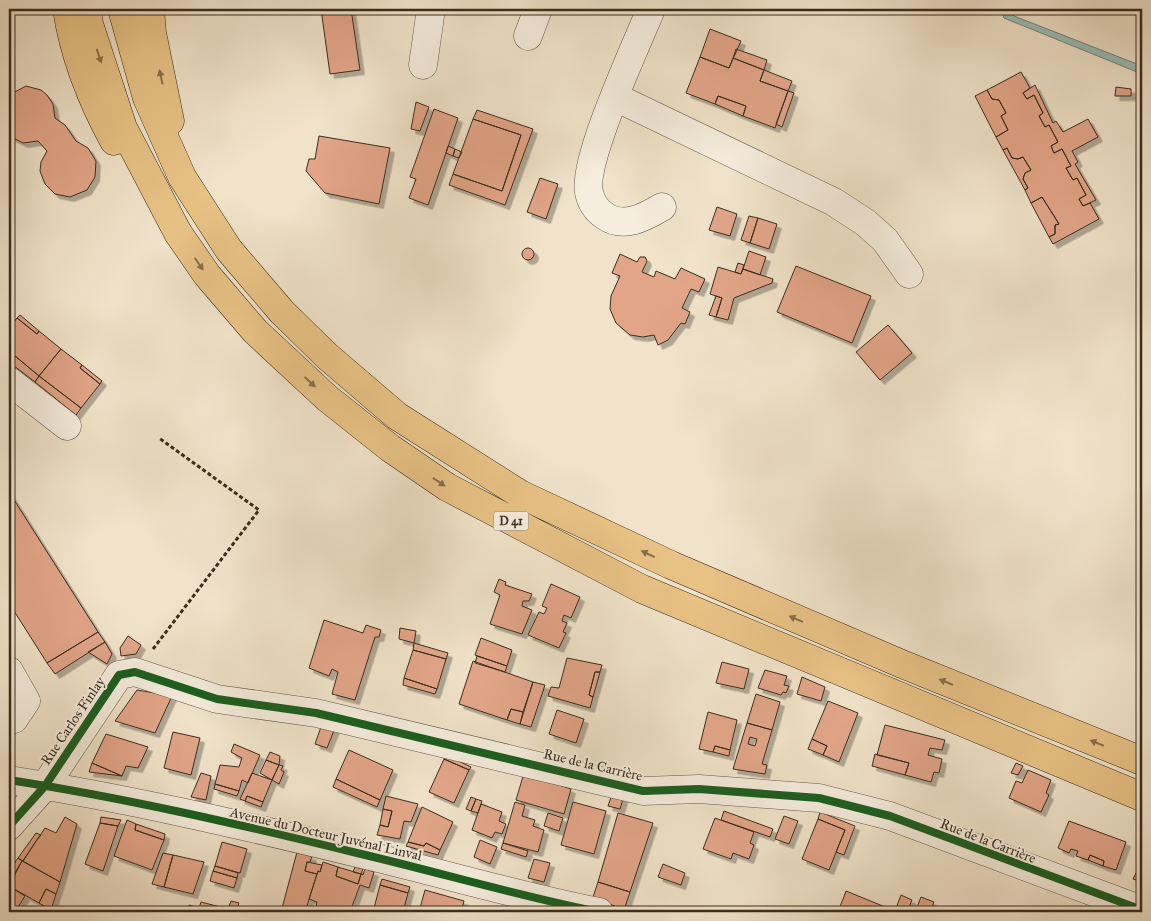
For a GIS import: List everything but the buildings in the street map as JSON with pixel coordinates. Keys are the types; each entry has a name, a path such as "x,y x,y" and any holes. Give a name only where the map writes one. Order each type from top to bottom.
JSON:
{"highway":[{"path":"67,9 72,38 95,107 120,151 178,233"},
{"name":"D 41","path":"87,9 89,24 123,128 178,233 207,275 255,331 327,398 390,448 447,487 642,589 1142,797"},
{"name":"D 41","path":"122,9 147,98 182,177 229,250 282,312 327,356 397,416 520,494 715,584 902,664 1142,761"},
{"path":"150,9 152,33 182,177"}],"street":[{"path":"422,65 431,9"},
{"path":"528,36 538,9"},
{"path":"651,9 598,142 589,173 589,191 594,208 607,218 624,223 645,217 662,207"},
{"path":"615,97 834,202 866,223 886,240 909,274"},
{"path":"9,382 67,426"},
{"path":"9,671 26,701 14,719 9,720"},
{"name":"Rue Carlos Finlay","path":"9,826 45,786 127,673"},
{"name":"Rue de la Carrière","path":"127,673 217,699 316,713 643,791 699,789 819,798 890,816 1142,910"},
{"name":"Avenue du Docteur Juvénal Linval","path":"9,780 143,805 347,851 550,902 599,912"}],"path":[{"path":"127,673 260,510 158,438"}],"water":[{"path":"1001,9 1008,9 1014,16 1142,66 1142,74 1004,18"}],"cycle path":[{"path":"9,826 45,786 119,675 135,672 217,699 316,713 643,791 699,789 819,798 890,816 1142,910"},
{"path":"9,780 97,795 227,822 387,860 538,899 599,912"}]}
